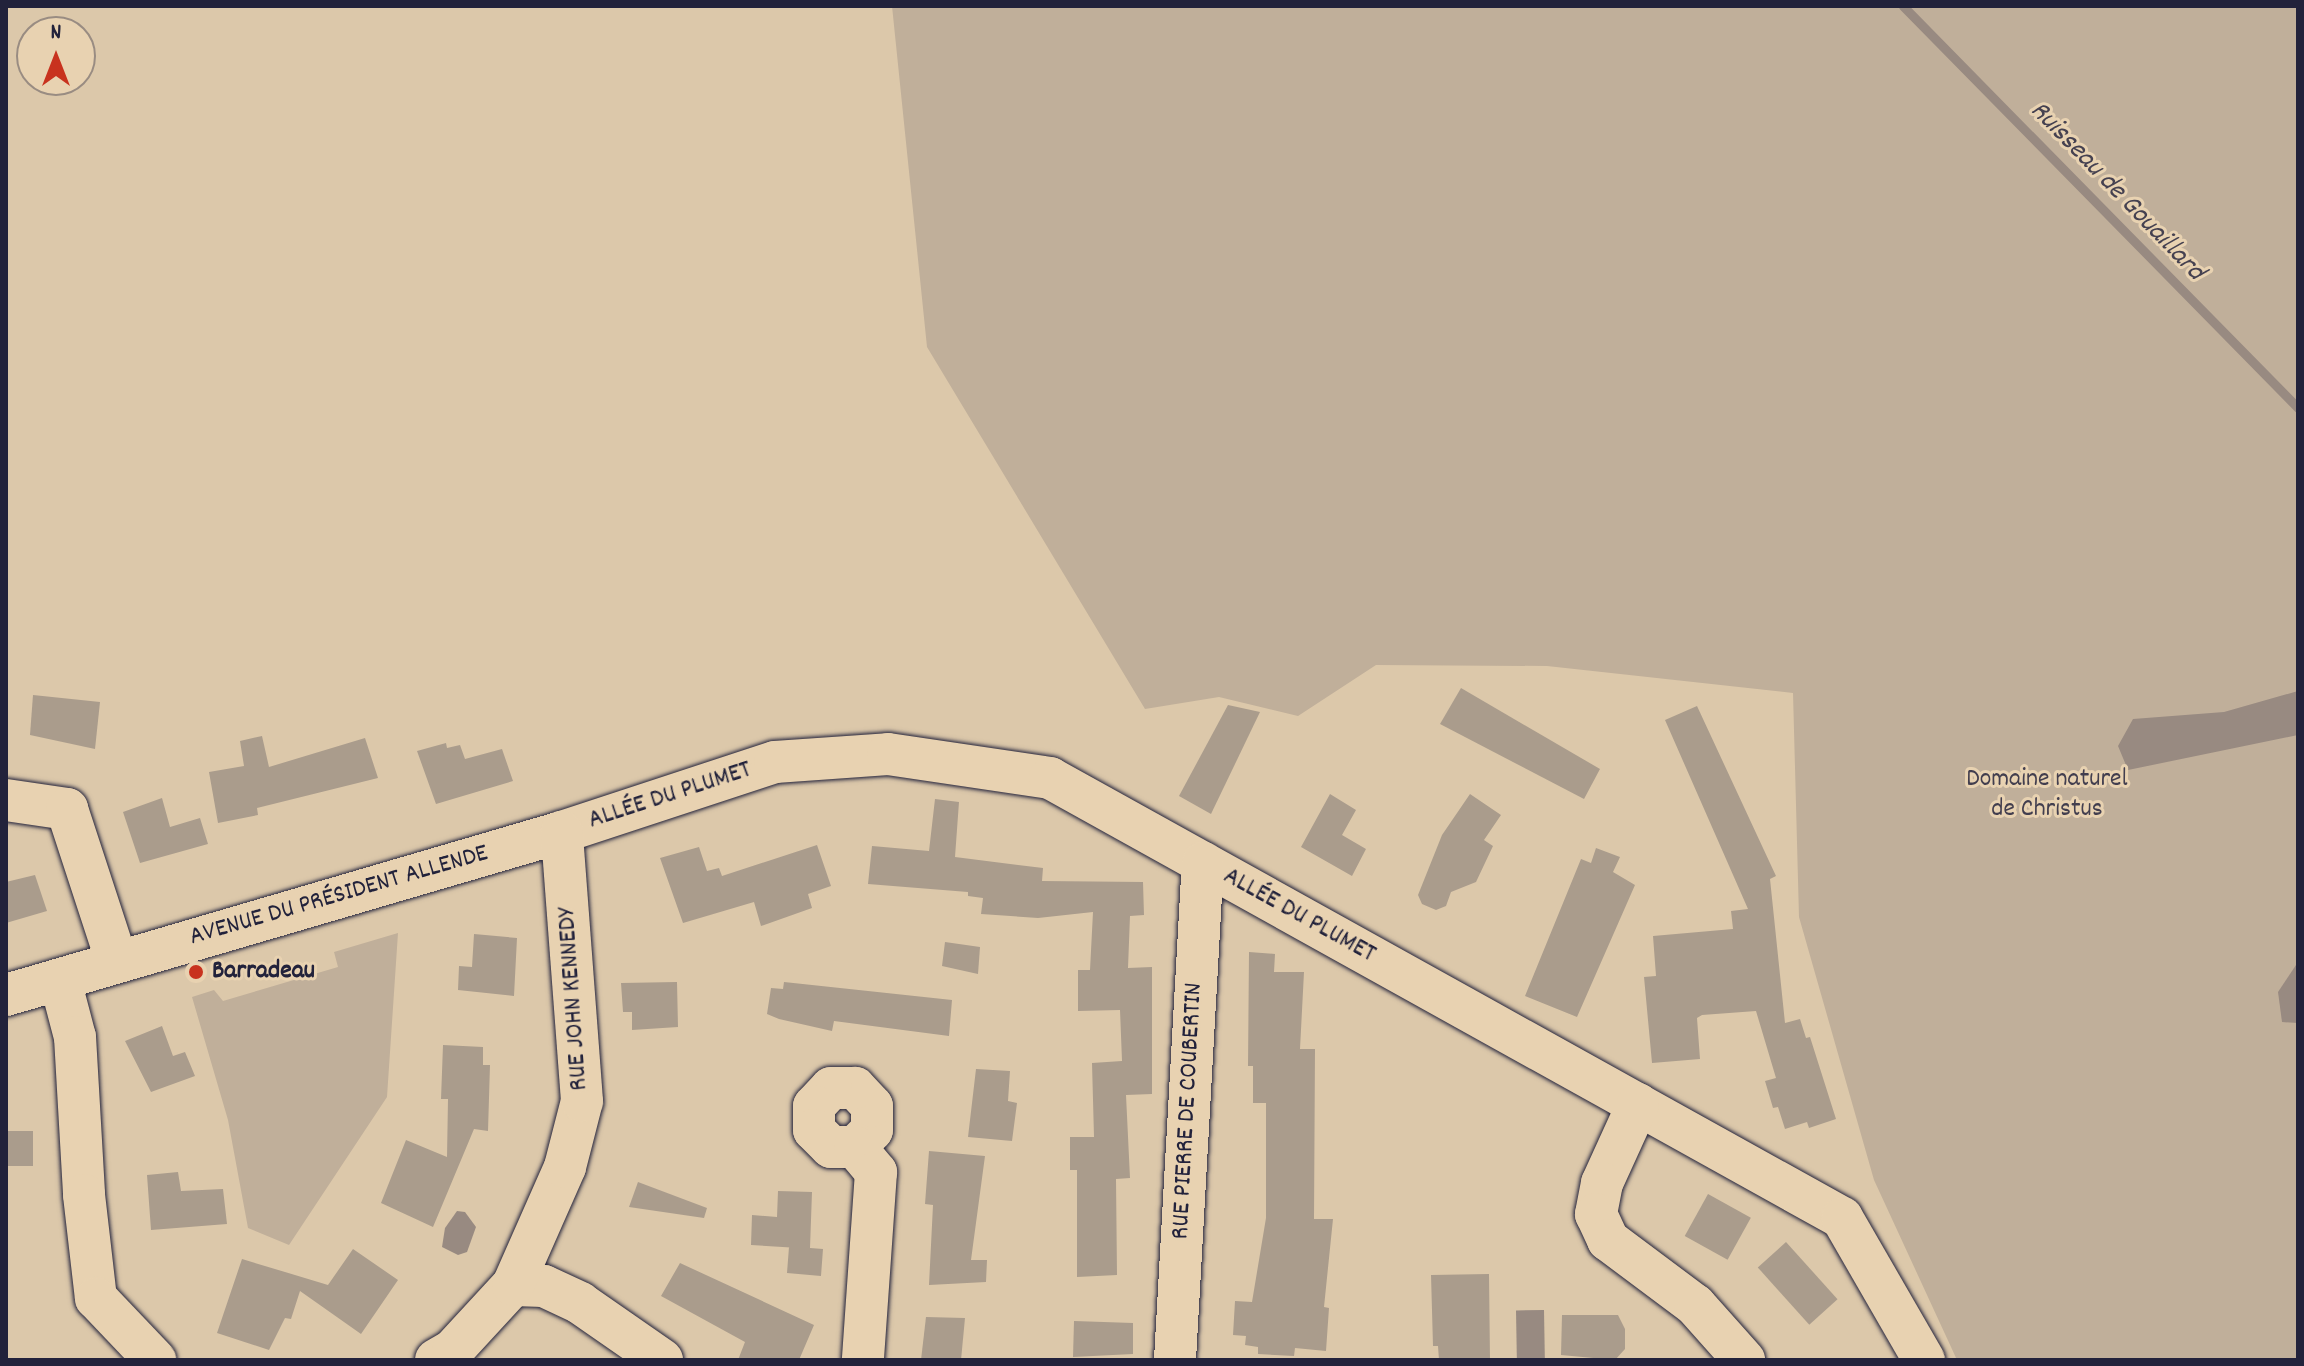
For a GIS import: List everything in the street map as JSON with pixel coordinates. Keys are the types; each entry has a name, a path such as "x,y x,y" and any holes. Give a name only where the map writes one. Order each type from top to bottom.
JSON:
{"street":[{"name":"ALLÉE DU PLUMET","path":"562,832 775,762 888,754 1050,778 1842,1218 1924,1360"},
{"path":"6,800 67,809 117,962"},
{"name":"AVENUE DU PRÉSIDENT ALLENDE","path":"6,995 562,832"},
{"name":"RUE JOHN KENNEDY","path":"436,1360 453,1350 513,1285 565,1167 582,1101 562,832"},
{"name":"RUE PIERRE DE COUBERTIN","path":"1175,1360 1203,863"},
{"path":"60,980 75,1037 84,1195 96,1298 155,1360"},
{"path":"1638,1104 1602,1183 1596,1214 1608,1240 1695,1305 1744,1360"},
{"path":"855,1147 876,1172 863,1360"},
{"path":"513,1285 544,1286 580,1303 662,1360"}],"green space":[{"name":"Domaine naturel de Christus","path":"892,6 2298,6 2298,1360 1957,1360 1874,1180 1799,917 1793,693 1547,666 1376,665 1298,716 1219,697 1145,709 927,347"},
{"path":"398,933 387,1097 289,1245 248,1228 228,1120 192,997 214,990 223,1001 338,967 334,952"}],"shaded area":[{"path":"2298,691 2298,735 2128,770 2118,746 2133,719 2224,712"},
{"path":"2298,962 2298,1023 2282,1022 2278,992"},
{"path":"457,1211 465,1212 476,1227 467,1252 458,1255 442,1247 445,1228"},
{"path":"1516,1310 1544,1310 1545,1360 1517,1360"}],"building":[{"path":"1461,688 1600,769 1584,799 1440,724"},
{"path":"33,695 100,702 95,749 30,735"},
{"path":"1228,705 1260,712 1211,814 1179,796"},
{"path":"1697,706 1776,876 1770,879 1785,1023 1800,1019 1806,1038 1810,1037 1836,1119 1809,1128 1807,1122 1785,1129 1778,1107 1773,1108 1765,1081 1776,1078 1756,1011 1702,1015 1697,1018 1700,1059 1652,1063 1644,977 1656,976 1653,936 1733,929 1731,911 1748,909 1665,720"},
{"path":"262,736 269,767 365,738 378,778 257,808 258,815 218,823 209,772 244,766 240,741"},
{"path":"446,743 447,748 460,745 465,759 502,749 513,781 436,804 417,751"},
{"path":"1330,794 1356,810 1342,835 1366,849 1352,876 1301,847"},
{"path":"1470,794 1501,815 1484,840 1493,846 1476,882 1451,892 1446,906 1436,910 1422,904 1418,895 1442,835"},
{"path":"162,798 170,827 200,818 208,844 140,863 123,812"},
{"path":"935,799 959,802 955,857 1043,868 1042,881 1143,882 1144,915 1130,916 1128,968 1152,967 1152,1094 1126,1095 1130,1178 1116,1179 1117,1275 1077,1277 1077,1170 1070,1170 1070,1137 1094,1137 1092,1063 1122,1061 1120,1010 1078,1011 1078,970 1090,970 1093,912 1038,918 981,914 983,898 968,896 968,892 868,884 872,846 929,851"},
{"path":"817,845 831,886 808,894 812,908 761,926 754,902 683,923 660,858 699,847 707,871 719,868 722,876"},
{"path":"1596,848 1620,857 1613,872 1635,885 1577,1017 1525,996 1581,859 1591,863"},
{"path":"35,875 47,911 6,923 6,882"},
{"path":"474,934 517,938 514,996 458,990 459,966 472,967"},
{"path":"945,942 980,947 978,974 942,966"},
{"path":"1249,952 1275,954 1274,972 1304,972 1300,1049 1315,1049 1314,1219 1333,1219 1324,1307 1329,1308 1326,1351 1295,1348 1294,1356 1258,1354 1258,1347 1245,1345 1246,1336 1233,1335 1235,1301 1252,1302 1266,1218 1266,1103 1253,1103 1253,1066 1248,1066"},
{"path":"677,982 678,1027 632,1030 632,1012 623,1012 621,983"},
{"path":"784,982 952,1000 949,1036 834,1021 832,1031 779,1019 767,1014 771,988 783,989"},
{"path":"162,1026 173,1056 185,1052 195,1076 151,1092 125,1041"},
{"path":"443,1045 483,1047 483,1065 490,1065 488,1131 474,1129 433,1227 381,1203 406,1140 447,1157 448,1099 441,1099"},
{"path":"976,1069 1010,1071 1008,1101 1017,1103 1012,1141 968,1137"},
{"path":"6,1131 33,1131 33,1166 6,1166"},
{"path":"929,1151 985,1156 971,1260 987,1260 986,1282 929,1285 933,1205 925,1204"},
{"path":"178,1172 181,1191 223,1189 227,1224 151,1230 147,1175"},
{"path":"638,1182 707,1208 704,1218 629,1207"},
{"path":"778,1191 812,1192 810,1248 823,1249 821,1276 787,1273 789,1247 751,1245 752,1215 777,1217"},
{"path":"1708,1194 1751,1218 1728,1260 1685,1236"},
{"path":"1786,1242 1838,1299 1809,1325 1758,1267"},
{"path":"353,1249 398,1280 361,1334 300,1291 291,1319 285,1318 269,1350 217,1333 242,1259 328,1285"},
{"path":"680,1263 814,1325 799,1360 738,1360 745,1342 661,1296"},
{"path":"1489,1274 1490,1360 1439,1360 1438,1346 1433,1346 1431,1275"},
{"path":"1562,1315 1618,1315 1625,1329 1625,1349 1615,1360 1561,1355"},
{"path":"926,1317 965,1318 961,1360 921,1360"},
{"path":"1074,1321 1133,1323 1133,1354 1073,1357"}],"waterway":[{"name":"Ruisseau de Gouaillard","path":"1903,6 2298,408"}],"place":[{"name":"Barradeau","path":"196,972"}]}
